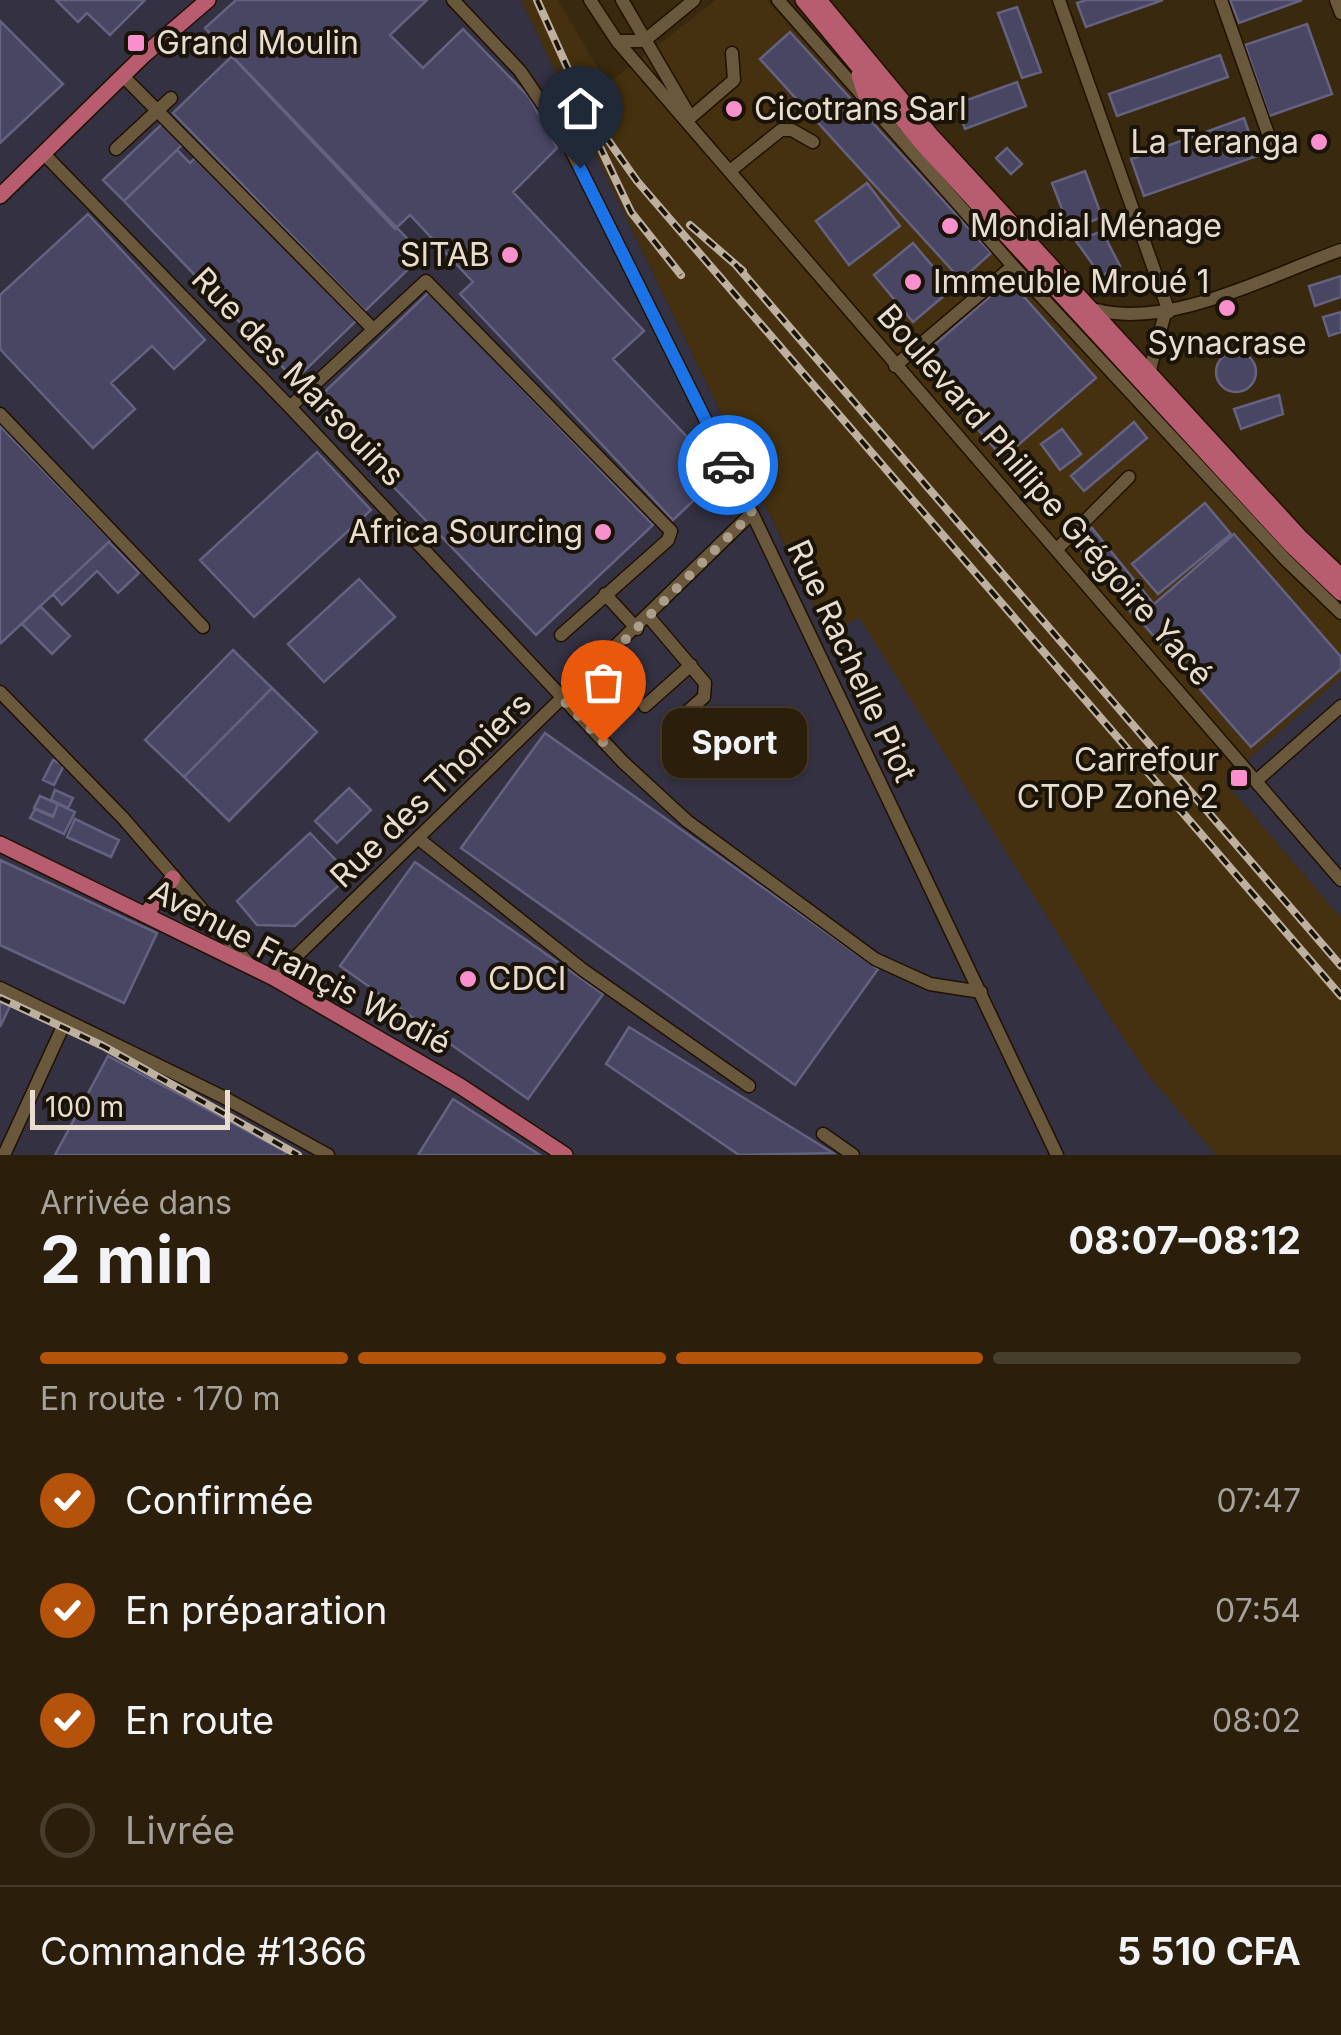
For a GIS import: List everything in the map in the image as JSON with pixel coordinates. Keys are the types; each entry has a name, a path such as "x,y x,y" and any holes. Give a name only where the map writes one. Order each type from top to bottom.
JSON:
{"main road":[{"path":"0,196 208,0"},
{"path":"803,0 962,188 1290,544 1341,593"},
{"path":"820,0 932,135 1300,537 1341,576"},
{"path":"856,66 868,103"},
{"name":"Avenue Françis Wodié","path":"0,844 274,978 460,1086 565,1155"},
{"path":"146,914 173,878"}],"street":[{"name":"Rue Rachelle Piot","path":"454,0 520,71 553,117 752,513 1057,1155"},
{"name":"Boulevard Phillipe Grégoire Yacé","path":"590,0 616,41 1341,880"},
{"name":"Boulevard Phillipe Grégoire Yacé","path":"622,0 708,145"},
{"path":"616,41 644,41 694,0"},
{"path":"778,0 1014,266 1285,559 1341,613"},
{"path":"1059,0 1167,312 1150,370"},
{"path":"1220,0 1272,145"},
{"path":"1336,0 1341,13"},
{"path":"691,117 734,80 732,53"},
{"path":"123,76 154,112 372,329"},
{"path":"116,150 171,98"},
{"path":"730,170 774,132 792,130 813,142"},
{"name":"Rue des Marsouins","path":"45,154 290,406 564,701 687,821 874,959 930,984 981,992"},
{"path":"1096,310 1134,316 1167,312 1341,250"},
{"path":"895,366 1014,266"},
{"path":"290,406 426,281 671,532 668,540 561,635"},
{"path":"0,414 203,627"},
{"path":"1056,550 1129,477"},
{"name":"Rue des Thoniers","path":"274,978 564,701 752,513"},
{"path":"604,594 637,629"},
{"path":"649,617 705,683 704,697 672,725"},
{"path":"645,706 691,665"},
{"path":"0,692 113,807 252,968"},
{"path":"1256,781 1341,706"},
{"path":"419,839 584,970 750,1086"},
{"path":"0,988 328,1155"},
{"path":"4,1155 66,1020"},
{"path":"823,1134 854,1155"}],"shaded area":[{"path":"0,0 521,0 828,635 859,617 1113,1022 1149,1076 1216,1155 0,1155"},
{"path":"521,0 558,0 607,84 716,0 767,0 1016,278 1281,564 1341,622 1341,677 1224,781 1341,918 1341,1155 1216,1155 1149,1076 1113,1022 859,618 829,636"},
{"path":"1341,677 1341,918 1224,781"}],"building":[{"path":"56,0 145,0 110,35 87,13 78,22"},
{"name":"SITAB","path":"236,0 427,0 390,35 423,68 463,29 529,97 557,148 513,192 644,331 613,359 710,461 696,474 708,487 673,520 460,294 473,282 410,215 395,229 205,28"},
{"path":"1163,0 1086,27 1077,3"},
{"path":"1230,0 1302,0 1239,23"},
{"path":"1017,7 1041,72 1022,78 998,13"},
{"path":"0,21 63,84 0,143"},
{"path":"1307,24 1332,94 1269,116 1245,45"},
{"path":"790,32 991,253 961,280 760,59"},
{"path":"1220,55 1228,77 1117,116 1109,94"},
{"path":"232,56 423,255 365,311 173,113"},
{"path":"1017,82 1026,106 965,129 956,104"},
{"path":"1244,118 1257,156 1144,196 1131,159"},
{"path":"163,123 183,144 124,201 103,180"},
{"path":"1007,148 1022,164 1011,174 996,158"},
{"path":"177,150 190,163 196,157 356,321 295,380 124,201"},
{"path":"1085,171 1102,217 1070,230 1052,183"},
{"path":"867,183 900,226 849,265 816,221"},
{"path":"88,214 205,340 174,369 152,346 111,383 135,409 93,448 0,349 0,295"},
{"path":"1102,231 1120,266 1101,276 1076,241"},
{"name":"Immeuble Mroué 1","path":"913,243 952,289 913,322 874,275"},
{"path":"1341,276 1341,297 1315,306 1309,286"},
{"path":"1009,280 1096,378 1003,458 917,360"},
{"path":"429,292 653,525 536,635 313,403"},
{"path":"1341,312 1341,332 1329,336 1323,317"},
{"path":"1236,352 1250,358 1256,372 1250,386 1236,392 1222,386 1216,372 1222,358"},
{"path":"1279,395 1283,414 1241,429 1234,409"},
{"path":"1134,422 1147,438 1084,491 1071,476"},
{"path":"0,426 111,540 1,643 0,642"},
{"path":"1062,429 1081,454 1060,470 1041,444"},
{"path":"317,452 371,510 254,617 200,560"},
{"path":"1205,503 1231,534 1158,594 1132,564"},
{"path":"1092,528 1153,603 1135,617 1074,542"},
{"path":"1234,534 1341,657 1341,669 1251,747 1138,618"},
{"path":"109,542 139,573 118,593 97,571 62,605 53,594"},
{"path":"359,579 395,617 324,682 288,644"},
{"path":"40,606 70,636 52,654 22,624"},
{"path":"233,650 272,688 184,777 145,740"},
{"path":"272,688 317,732 229,821 184,777"},
{"path":"545,733 878,969 795,1085 461,848"},
{"path":"53,760 64,765 54,785 43,780"},
{"path":"349,788 371,810 337,843 315,821"},
{"path":"55,790 73,798 68,808 51,800"},
{"path":"40,796 58,804 53,816 34,808"},
{"path":"58,804 75,812 64,834 30,818 35,809 53,817"},
{"path":"75,819 119,840 111,857 67,837"},
{"path":"310,833 350,875 295,926 257,925 237,901"},
{"path":"0,860 157,933 124,1003 0,945"},
{"path":"415,862 603,994 528,1099 340,966"},
{"path":"0,1002 10,1006 0,1027"},
{"path":"629,1027 833,1153 739,1155 606,1064"},
{"path":"108,1056 286,1152 55,1155"},
{"path":"453,1099 540,1155 418,1155"}],"railway":[{"path":"537,0 586,109 637,181 1341,996"},
{"path":"599,145 631,212 681,275"},
{"path":"690,225 743,271"},
{"path":"735,264 1341,966"},
{"path":"0,998 103,1046 298,1155"}],"way so far":[{"path":"603,742 564,701 752,513 728,465"}],"place":[{"name":"Grand Moulin","path":"136,43"},
{"name":"Cicotrans Sarl","path":"734,109"},
{"name":"La Teranga","path":"1319,142"},
{"name":"Mondial Ménage","path":"950,226"},
{"name":"SITAB","path":"510,255"},
{"name":"Immeuble Mroué 1","path":"913,282"},
{"name":"Synacrase","path":"1227,308"},
{"name":"Africa Sourcing","path":"603,532"},
{"name":"Sport","path":"603,742"},
{"name":"Carrefour CTOP Zone 2","path":"1239,778"},
{"name":"CDCI","path":"468,979"}],"route":[{"path":"580,168 728,465"}]}
